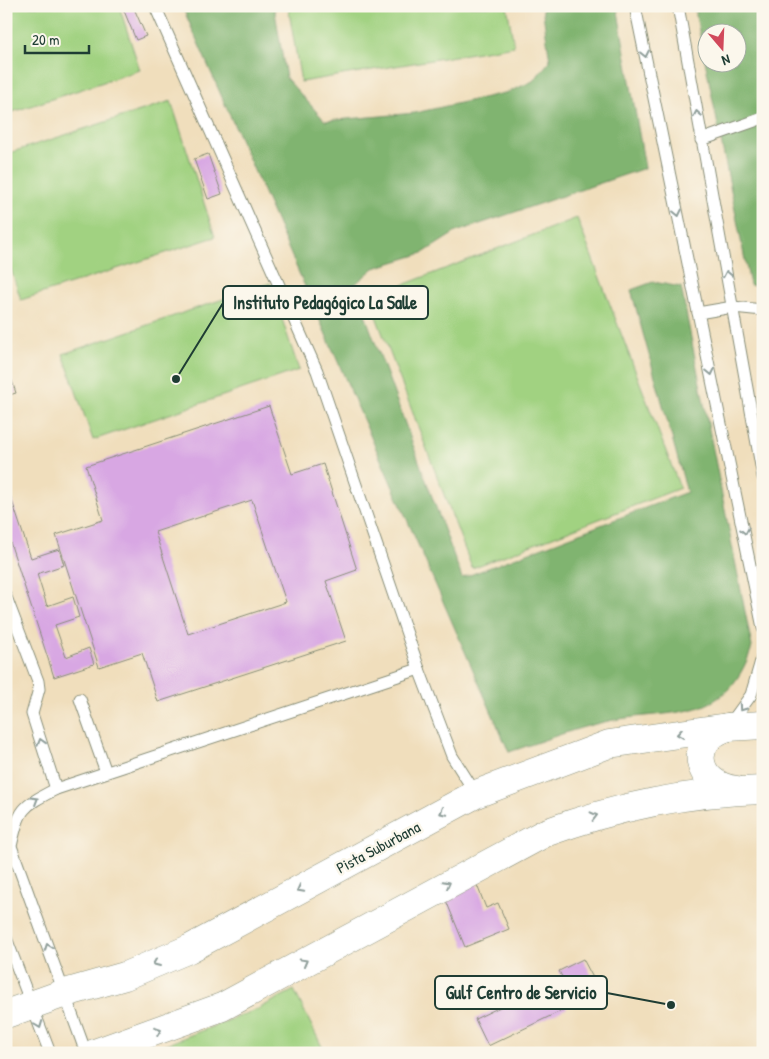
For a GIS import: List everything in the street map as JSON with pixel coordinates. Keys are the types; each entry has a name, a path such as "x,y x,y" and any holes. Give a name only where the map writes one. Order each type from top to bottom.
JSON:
{"main road":[{"name":"Pista Suburbana","path":"6,1014 65,993 125,976 189,950 476,794 609,744 728,727 763,725"},
{"path":"728,727 718,730 703,745 702,767 706,776 714,784 724,789 763,790"},
{"path":"95,1053 222,1007 545,832 582,819 648,802 736,790"}],"lane":[{"path":"155,6 317,371 419,669 452,756 476,794"},
{"path":"636,6 763,628"},
{"path":"678,6 763,477"},
{"path":"701,140 763,118"},
{"path":"698,313 733,307 763,310"},
{"path":"6,597 38,680 39,689 32,714 56,789"},
{"path":"728,727 751,694 763,654"},
{"path":"86,1053 65,993 8,847 22,808 56,789 419,669"},
{"path":"80,699 106,772"},
{"path":"6,938 50,1053"}],"green space":[{"path":"6,6 119,6 140,70 6,114"},
{"path":"182,6 274,6 286,78 325,121 415,113 509,92 533,81 550,61 542,6 617,6 645,168 456,232 423,253 374,268 354,285 462,578 687,492 631,290 653,282 681,287 752,647 741,673 727,691 711,702 693,709 604,722 509,752"},
{"path":"288,6 507,6 514,46 301,82"},
{"path":"694,6 763,6 763,286 750,285 707,72 746,72 746,22 697,22"},
{"path":"171,101 215,237 21,300 6,254 6,154"},
{"path":"577,218 680,488 472,568 369,298"},
{"path":"270,283 299,370 93,440 63,354"},
{"path":"294,990 325,1053 144,1053 258,1009"}],"building":[{"path":"122,6 133,6 146,36 136,40"},
{"path":"208,154 222,194 208,199 194,159"},
{"path":"6,363 16,393 6,396"},
{"path":"269,406 292,474 323,464 357,570 326,581 346,641 158,702 142,653 99,667 56,535 103,520 86,466","holes":["252,500 286,602 188,634 155,532"]},
{"path":"6,483 31,558 59,549 64,565 37,574 47,606 73,597 79,617 55,625 66,657 89,648 94,664 54,677 6,530"},
{"path":"475,880 486,908 498,903 509,929 465,947 443,893"},
{"path":"583,959 600,991 576,1004 559,971"},
{"path":"554,981 567,1008 488,1046 475,1019"}],"place":[{"name":"Instituto Pedagógico La Salle","path":"176,379"},
{"name":"Gulf Centro de Servicio","path":"671,1005"}]}
